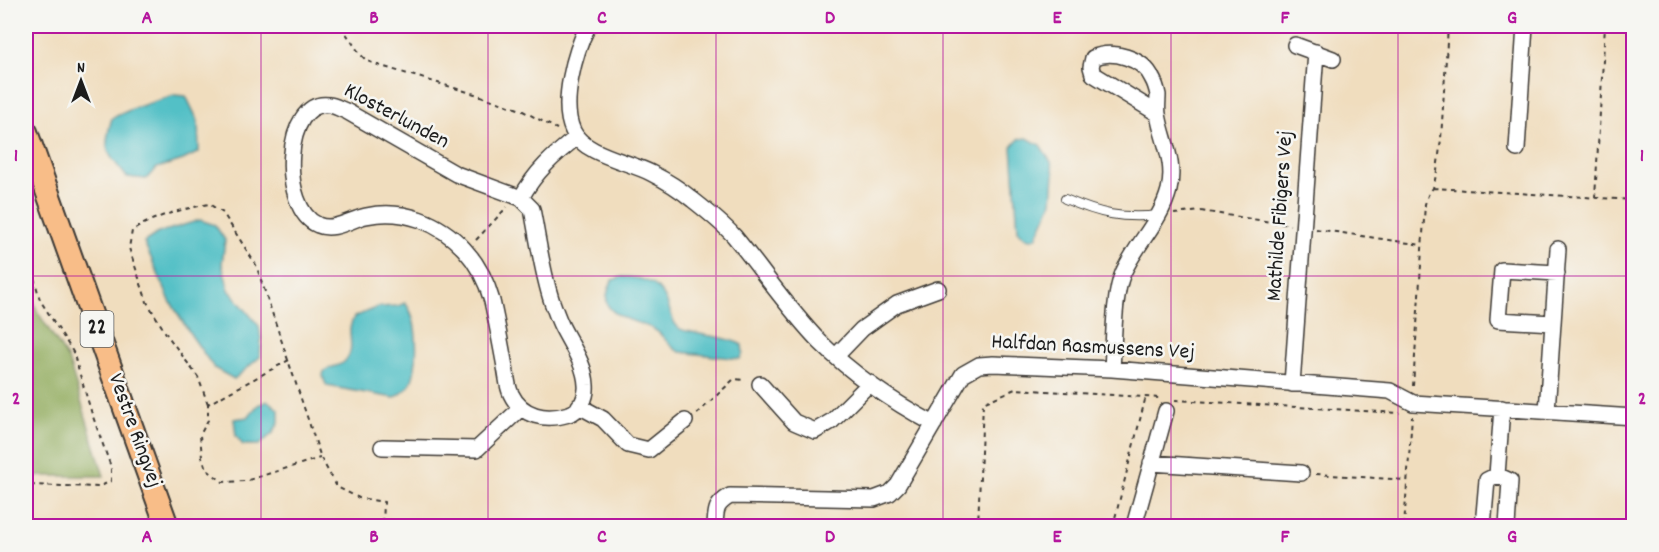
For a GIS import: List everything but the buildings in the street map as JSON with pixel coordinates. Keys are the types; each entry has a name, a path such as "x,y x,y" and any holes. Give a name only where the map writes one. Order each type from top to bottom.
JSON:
{"main road":[{"name":"Vestre Ringvej","path":"26,132 167,526"}],"street":[{"path":"588,26 582,37 569,89 568,113 572,130 577,137 590,148 651,173 691,198 733,235 776,291 836,356 908,410 934,424"},
{"path":"1517,149 1525,26"},
{"path":"1295,45 1333,59"},
{"name":"Mathilde Fibigers Vej","path":"1292,384 1316,52"},
{"path":"1112,369 1118,295 1122,276 1128,262 1159,215 1169,190 1172,171 1157,113 1158,94 1152,75 1138,62 1116,54 1093,58 1091,67 1093,74 1157,113"},
{"name":"Klosterlunden","path":"521,198 456,174 346,111 328,104 313,108 303,117 294,138 291,178 298,202 307,217 318,225 331,228 366,216 388,214 411,216 449,234 465,251 477,267 491,299 510,393 521,408"},
{"path":"382,447 477,449 521,408 531,415 560,416 574,412 584,402 586,386 582,366 561,325 551,299 532,209 521,198 530,182 548,161 577,137"},
{"path":"1547,411 1558,249"},
{"path":"1553,323 1498,320 1500,290 1502,270 1557,273"},
{"path":"836,356 862,329 880,315 897,304 938,289"},
{"name":"Halfdan Rasmussens Vej","path":"716,526 716,512 721,502 730,496 874,499 890,493 898,485 963,374 979,365 1112,369 1390,391 1413,408"},
{"path":"760,384 794,422 815,431 832,422 870,383"},
{"path":"1134,526 1167,403"},
{"path":"579,406 603,419 628,445 649,450 685,422"},
{"path":"1413,408 1502,408 1634,417"},
{"path":"1497,476 1502,408"},
{"path":"1151,463 1301,473"},
{"path":"1483,526 1487,480 1497,476 1510,482 1507,526"}],"lane":[{"path":"1065,199 1090,210 1115,216 1159,215"}],"path":[{"path":"341,26 367,61 521,110 564,133 577,137"},
{"path":"1404,526 1425,204 1433,188 1441,139 1448,26"},
{"path":"1595,198 1605,26"},
{"path":"1433,188 1634,200"},
{"path":"465,251 514,200 521,198"},
{"path":"321,458 245,482 223,482 206,469 201,457 200,435 208,420 208,404 198,377 167,335 147,302 129,248 132,231 144,223 209,204 223,213 256,265 321,458 337,487 359,498 384,502 383,526"},
{"path":"26,216 30,230 32,270 40,300 73,352 111,468 111,481 99,487 26,484"},
{"path":"208,404 289,360"},
{"path":"685,422 692,419 734,379 754,380 760,384"},
{"path":"978,526 983,403 1015,389 1146,396 1167,403 1413,408"},
{"path":"1113,526 1146,396"},
{"path":"1301,473 1407,481"}],"green space":[{"path":"26,264 29,286 37,311 68,359 104,476 26,476"}],"water":[{"path":"174,95 186,96 198,121 199,152 157,168 146,179 127,177 114,162 108,150 107,138 112,118"},
{"path":"1027,138 1040,145 1051,162 1054,174 1052,202 1036,238 1030,239 1018,230 1012,147 1019,139"},
{"path":"200,220 215,225 225,240 222,264 229,290 259,326 260,357 234,379 214,368 191,335 170,301 144,242 158,233"},
{"path":"622,277 647,281 659,289 667,302 674,322 680,329 730,340 742,345 743,353 740,359 680,352 650,327 615,313 607,303 607,294 612,280"},
{"path":"405,303 413,320 416,344 415,368 409,386 394,398 327,386 324,371 344,362 349,355 350,328 354,317 378,307 398,306"},
{"path":"268,401 279,410 279,422 273,433 259,445 243,445 236,436 234,419 248,417 258,405"}]}
